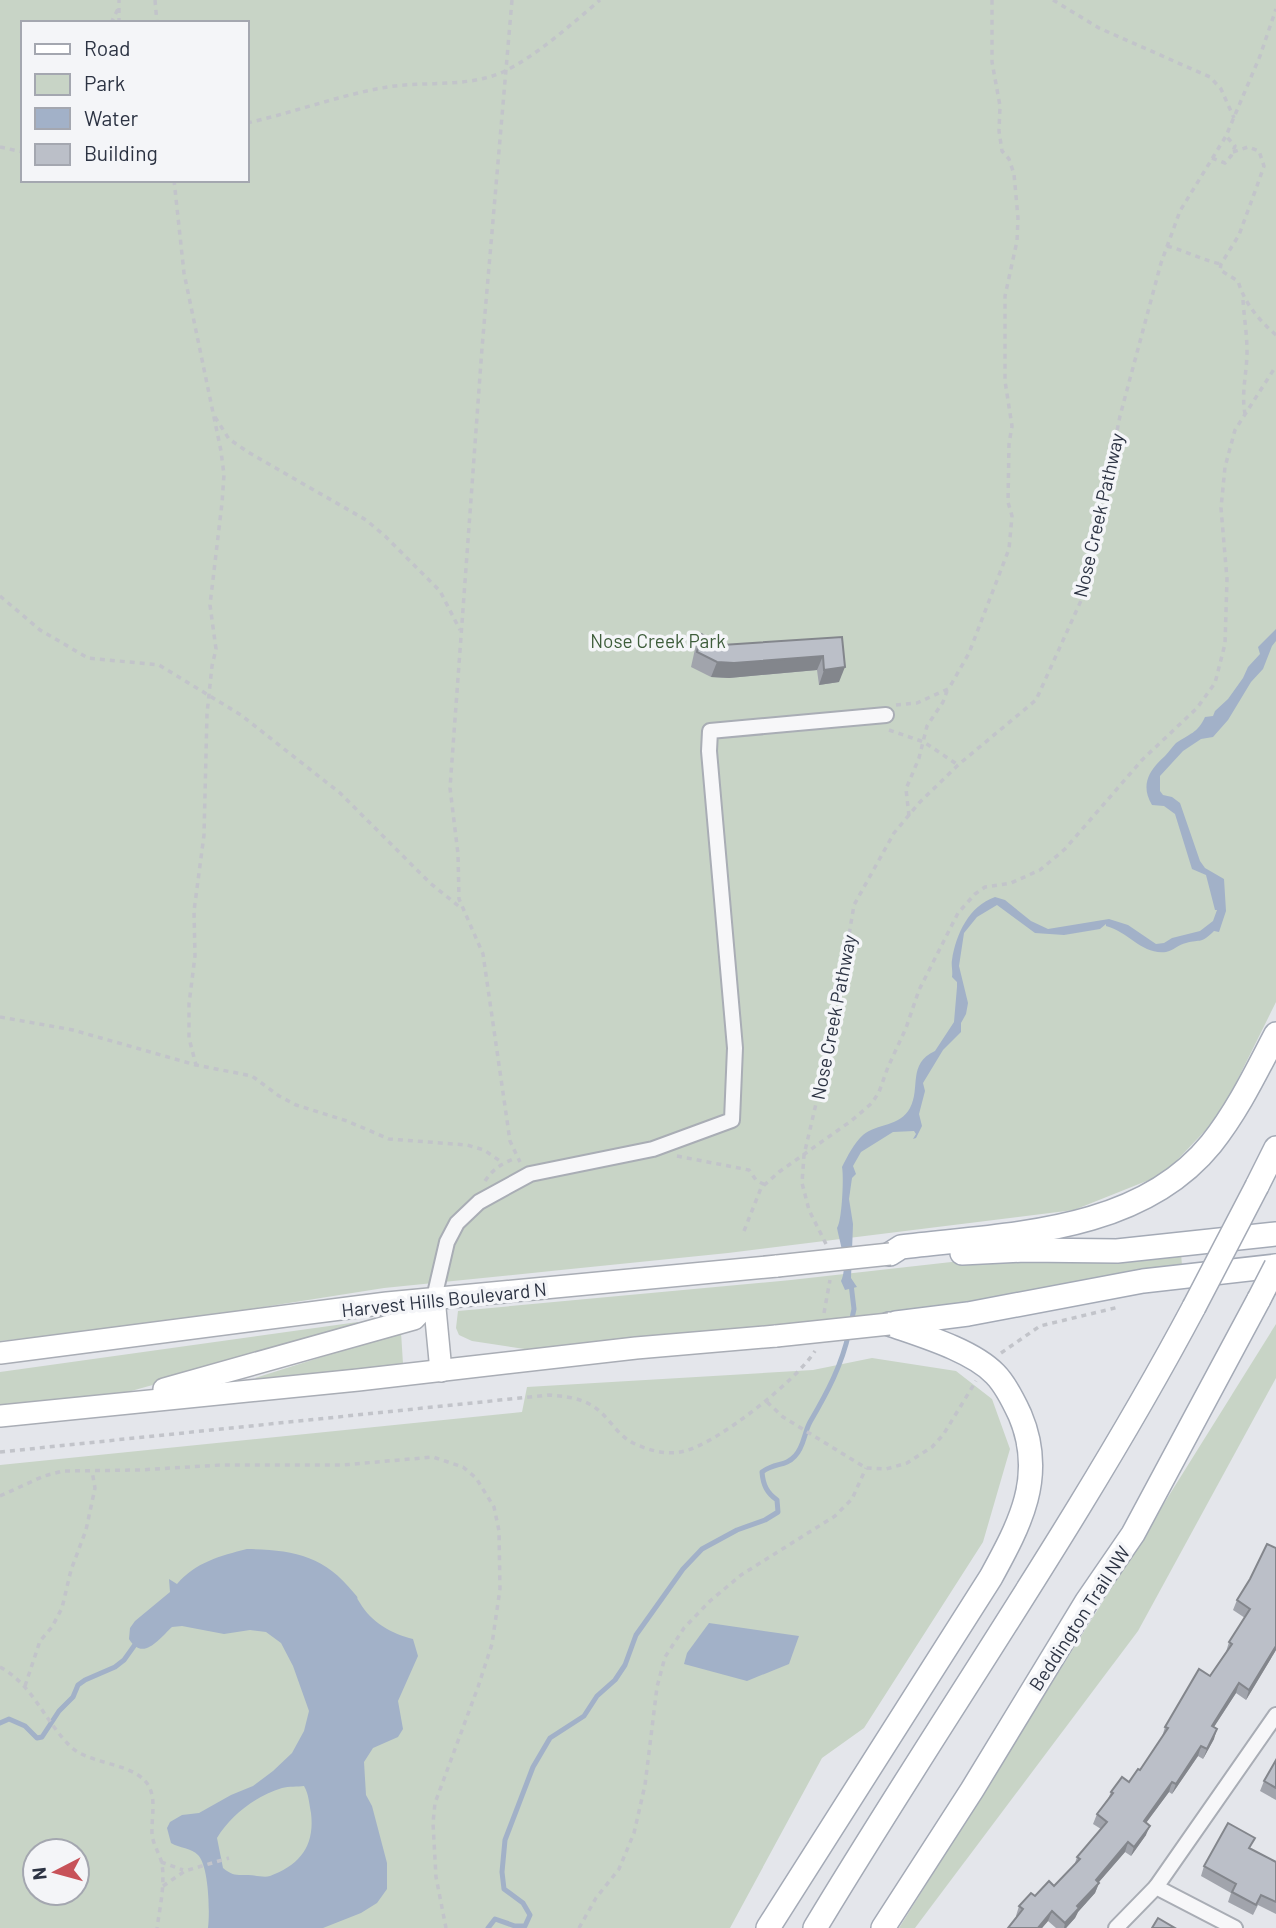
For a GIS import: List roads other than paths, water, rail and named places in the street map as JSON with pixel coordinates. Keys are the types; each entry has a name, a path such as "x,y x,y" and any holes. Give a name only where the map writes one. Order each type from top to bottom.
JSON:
{"main road":[{"path":"890,1254 901,1247 1058,1226 1124,1207 1152,1195 1172,1182 1215,1138 1243,1098 1276,1034"},
{"path":"815,1928 1058,1543 1152,1386 1276,1149"},
{"path":"890,1254 908,1258 1025,1250 1117,1251 1276,1234"},
{"name":"Harvest Hills Boulevard N","path":"0,1353 434,1298 890,1254"},
{"path":"0,1416 441,1371 636,1348 889,1324 968,1314 1143,1281 1276,1266"},
{"name":"Beddington Trail NW","path":"883,1928 972,1790 1087,1601 1133,1534 1270,1299 1276,1266"},
{"path":"434,1298 441,1371"},
{"path":"102,1406 414,1319 434,1298"},
{"path":"768,1928 991,1577 1013,1537 1027,1502 1031,1481 1031,1452 1025,1427 1014,1403 995,1374 962,1352 889,1324"}],"street":[{"path":"434,1298 447,1242 457,1223 480,1202 530,1174 647,1150 732,1120 734,1048 710,764 710,731 886,715"},
{"path":"1116,1928 1156,1887 1276,1715"},
{"path":"1156,1887 1235,1928"}],"water":[{"path":"1276,629 1276,641 1263,669 1251,682 1228,720 1213,737 1201,739 1183,751 1160,776 1160,791 1180,803 1200,861 1205,868 1224,879 1226,911 1219,932 1214,931 1203,939 1169,951 1157,952 1143,947 1106,924 1100,929 1064,935 1035,933 997,905 977,917 964,933 959,966 968,1003 966,1014 961,1023 961,1032 943,1050 923,1083 925,1091 919,1114 922,1126 913,1139 916,1134 914,1131 893,1132 861,1152 853,1166 856,1174 852,1178 849,1199 853,1224 851,1278 857,1287 845,1290 841,1281 844,1262 837,1228 842,1199 842,1167 863,1135 906,1114 913,1100 921,1063 935,1051 954,1022 957,982 952,977 952,962 961,931 971,914 995,897 1005,900 1031,921 1048,929 1109,919 1128,925 1156,944 1200,931 1213,921 1217,910 1206,875 1192,869 1175,814 1164,806 1152,805 1148,798 1148,778 1176,743 1196,730 1205,717 1213,716 1228,699 1248,667 1260,654 1258,647"},
{"path":"247,1549 293,1553 331,1570 343,1580 376,1621 397,1634 413,1639 418,1656 398,1701 403,1729 398,1737 373,1748 364,1762 366,1795 372,1806 387,1863 387,1889 377,1903 361,1913 323,1928 208,1928 208,1890 202,1861 192,1851 171,1843 167,1828 170,1822 182,1815 199,1813 253,1786 292,1753 304,1731 309,1711 293,1666 281,1643 266,1632 250,1630 224,1634 182,1626 172,1627 151,1646 145,1648 134,1646 129,1639 130,1628 135,1621 170,1592 169,1579 177,1584 200,1565","holes":["304,1786 309,1799 312,1825 308,1845 297,1860 268,1877 235,1874 223,1868 217,1838 237,1814 263,1796 282,1788"]},
{"path":"709,1623 799,1636 789,1664 747,1681 684,1664 687,1653"}],"waterway":[{"path":"851,1284 854,1309 851,1323"},
{"path":"488,1928 495,1919 515,1926 525,1926 530,1915 523,1903 504,1889 502,1872 505,1840 533,1767 550,1738 584,1716 597,1696 615,1680 625,1665 636,1635 683,1569 702,1549 778,1512 777,1500 766,1488 762,1472 787,1462 798,1452 838,1367 849,1332"},
{"path":"0,1723 9,1719 25,1726 37,1738 42,1737 59,1711 73,1697 78,1685 115,1667 134,1646"}],"park label":[{"name":"Nose Creek Park","path":"658,640"}]}
